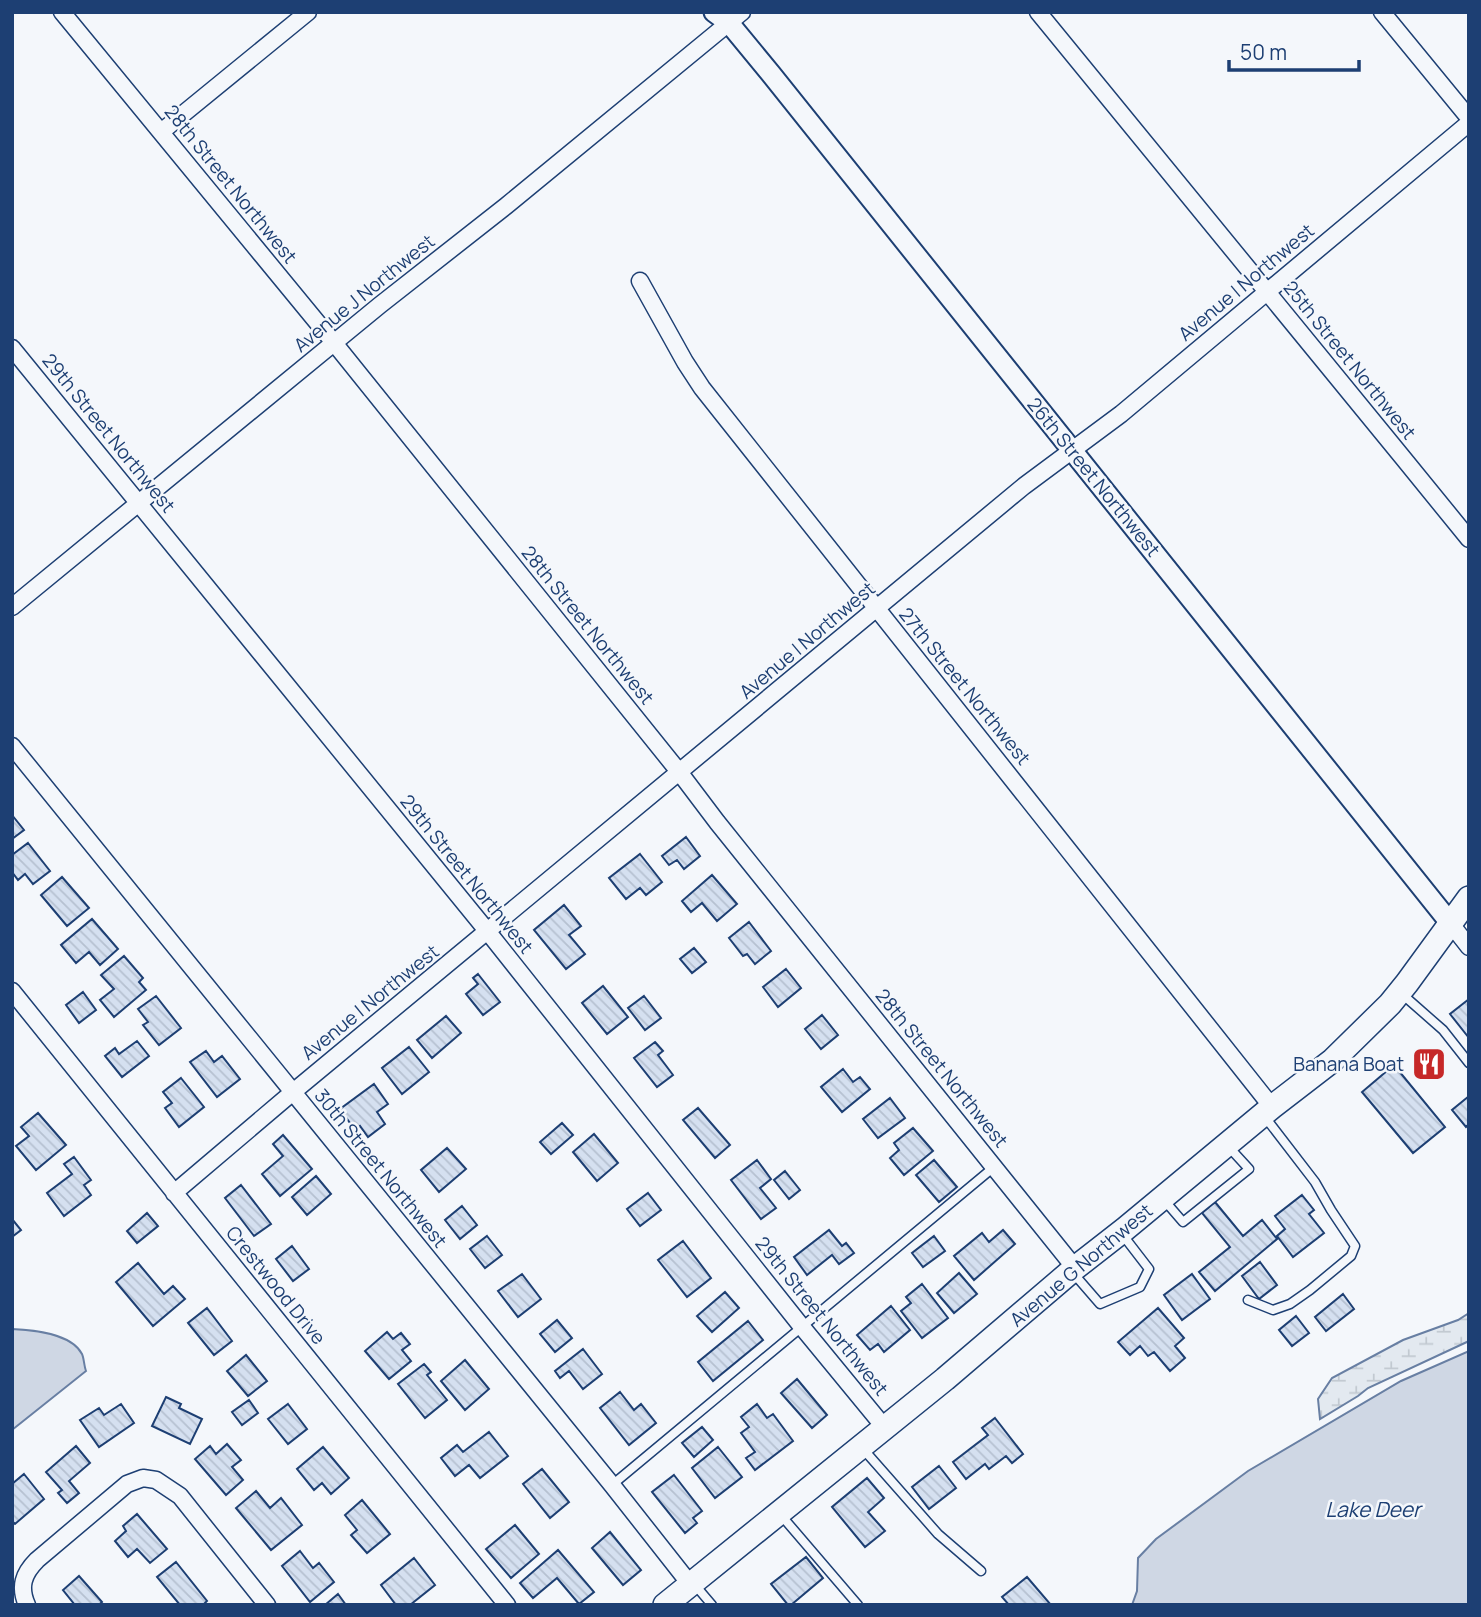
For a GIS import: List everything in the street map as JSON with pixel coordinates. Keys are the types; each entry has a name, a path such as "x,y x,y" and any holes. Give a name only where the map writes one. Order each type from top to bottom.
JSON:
{"main road":[{"name":"Avenue G Northwest","path":"666,1605 1333,1060 1372,1023 1399,992 1469,898"}],"street":[{"name":"28th Street Northwest","path":"62,12 335,344 1074,1270"},
{"path":"161,132 308,12"},
{"name":"25th Street Northwest","path":"1038,12 1469,539"},
{"path":"1381,12 1469,120"},
{"name":"Avenue J Northwest","path":"12,607 335,344 729,16"},
{"name":"26th Street Northwest","path":"729,16 1469,947"},
{"name":"Avenue I Northwest","path":"174,1193 1024,486 1121,414 1469,120"},
{"name":"27th Street Northwest","path":"640,281 702,388 1017,783 1268,1111"},
{"name":"29th Street Northwest","path":"12,348 488,932 885,1428"},
{"name":"30th Street Northwest","path":"12,746 692,1583"},
{"name":"Crestwood Drive","path":"12,991 507,1605"},
{"path":"27,1605 22,1589 27,1570 127,1484 143,1478 156,1480 180,1496 267,1605"}],"lane":[{"path":"1399,992 1443,1030 1469,1063"},
{"path":"1248,1300 1273,1310 1290,1304 1351,1256 1355,1246 1268,1111"},
{"path":"1163,1198 1183,1222 1248,1169 1227,1144"},
{"path":"612,1485 994,1167"},
{"path":"1074,1270 1100,1304 1140,1287 1149,1269 1121,1232"},
{"path":"862,1447 938,1534 981,1570"},
{"path":"780,1513 858,1605"},
{"path":"692,1583 712,1605"}],"green space":[{"path":"1469,1313 1469,1341 1368,1388 1320,1419 1318,1399 1332,1378 1403,1340 1458,1320"}],"water":[{"path":"12,1329 51,1334 69,1341 82,1354 86,1371 12,1430"},
{"name":"Lake Deer","path":"1469,1351 1469,1605 1132,1605 1137,1591 1138,1558 1156,1539 1248,1471 1401,1381"}],"building":[{"path":"12,815 24,830 12,839"},
{"path":"686,837 700,856 684,869 677,860 669,865 662,856"},
{"path":"28,843 50,871 33,884 25,874 18,880 12,872 12,855"},
{"path":"640,854 662,882 646,895 640,888 626,899 609,878"},
{"path":"712,875 737,904 717,921 702,903 691,912 682,901"},
{"path":"62,877 89,908 67,926 41,895"},
{"path":"564,905 581,926 569,935 585,954 566,969 534,930"},
{"path":"92,919 118,949 100,965 89,952 76,963 61,945"},
{"path":"749,922 771,951 755,964 747,954 743,956 729,938"},
{"path":"694,948 706,962 692,973 680,959"},
{"path":"124,956 143,978 139,982 146,990 114,1017 100,1000 114,989 101,975"},
{"path":"786,969 801,988 778,1007 763,987"},
{"path":"478,974 500,1002 483,1015 466,994 478,984 473,978"},
{"path":"603,986 628,1017 607,1034 582,1003"},
{"path":"83,992 96,1010 79,1023 66,1005"},
{"path":"156,996 181,1028 159,1045 143,1025 148,1022 138,1009"},
{"path":"644,996 661,1018 645,1030 628,1008"},
{"path":"1469,999 1469,1038 1450,1014"},
{"path":"822,1015 838,1035 821,1049 805,1029"},
{"path":"446,1016 461,1033 432,1058 417,1040"},
{"path":"137,1041 149,1056 122,1077 105,1056 115,1048 119,1054"},
{"path":"655,1042 663,1051 658,1055 673,1075 657,1087 634,1058"},
{"path":"409,1047 429,1072 402,1094 382,1068"},
{"path":"206,1051 214,1062 222,1056 240,1079 217,1097 190,1062"},
{"path":"1394,1065 1445,1127 1413,1153 1362,1092"},
{"path":"843,1069 853,1082 860,1077 870,1089 842,1112 821,1087"},
{"path":"181,1078 204,1107 179,1127 165,1108 172,1103 163,1092"},
{"path":"374,1084 388,1104 377,1112 385,1124 368,1137 360,1126 355,1130 340,1109"},
{"path":"1469,1096 1469,1124 1466,1127 1452,1110"},
{"path":"890,1098 905,1118 878,1138 863,1119"},
{"path":"698,1108 730,1145 715,1158 683,1120"},
{"path":"38,1113 66,1145 36,1170 16,1146 29,1136 21,1127"},
{"path":"562,1123 573,1135 551,1154 540,1142"},
{"path":"913,1128 933,1151 904,1175 890,1158 899,1150 894,1143"},
{"path":"594,1134 618,1163 597,1181 573,1152"},
{"path":"283,1135 312,1169 280,1196 262,1174 283,1156 273,1144"},
{"path":"447,1148 466,1169 439,1192 421,1170"},
{"path":"74,1157 91,1180 84,1185 91,1195 64,1216 47,1193 72,1174 64,1164"},
{"path":"757,1160 771,1179 760,1188 776,1208 761,1219 731,1180"},
{"path":"934,1160 957,1187 939,1202 916,1175"},
{"path":"785,1171 800,1190 789,1199 774,1180"},
{"path":"316,1176 331,1194 307,1215 292,1197"},
{"path":"241,1185 271,1224 254,1236 225,1198"},
{"path":"648,1193 661,1210 640,1226 627,1209"},
{"path":"1302,1195 1314,1210 1309,1214 1324,1233 1293,1257 1277,1236 1285,1229 1275,1216"},
{"path":"1215,1202 1243,1236 1262,1220 1277,1239 1215,1291 1199,1272 1230,1247 1202,1213"},
{"path":"462,1206 477,1225 460,1239 445,1220"},
{"path":"147,1213 158,1226 137,1243 127,1231"},
{"path":"12,1219 21,1230 12,1237"},
{"path":"829,1230 842,1246 846,1243 854,1253 839,1264 832,1255 807,1275 794,1257"},
{"path":"1003,1230 1015,1244 974,1280 954,1256 982,1233 989,1242"},
{"path":"487,1236 502,1255 485,1268 470,1249"},
{"path":"934,1236 945,1251 923,1267 912,1253"},
{"path":"683,1241 711,1278 687,1297 658,1260"},
{"path":"292,1246 309,1269 293,1281 276,1259"},
{"path":"1260,1262 1277,1285 1259,1299 1242,1276"},
{"path":"138,1263 164,1294 173,1286 185,1299 153,1326 116,1282"},
{"path":"959,1273 977,1294 954,1313 937,1293"},
{"path":"522,1274 541,1299 518,1317 498,1291"},
{"path":"1192,1274 1210,1299 1182,1320 1164,1295"},
{"path":"922,1284 948,1318 922,1338 901,1311 911,1303 906,1297"},
{"path":"725,1292 739,1308 712,1332 697,1316"},
{"path":"1343,1294 1354,1309 1326,1331 1315,1317"},
{"path":"891,1306 910,1330 884,1352 878,1344 870,1350 857,1335"},
{"path":"207,1308 232,1341 214,1355 188,1323"},
{"path":"1158,1308 1184,1338 1175,1346 1185,1358 1170,1371 1154,1352 1148,1356 1140,1346 1130,1355 1118,1342"},
{"path":"1296,1316 1309,1333 1292,1346 1279,1330"},
{"path":"557,1320 572,1338 555,1352 540,1334"},
{"path":"748,1321 763,1340 713,1381 698,1362"},
{"path":"387,1332 393,1339 401,1333 410,1344 402,1350 411,1361 389,1379 365,1351"},
{"path":"583,1349 602,1374 583,1389 569,1371 560,1378 555,1371"},
{"path":"246,1355 267,1381 248,1396 227,1371"},
{"path":"465,1360 489,1389 465,1410 441,1381"},
{"path":"424,1364 431,1372 427,1375 447,1400 425,1418 398,1384"},
{"path":"797,1379 827,1415 812,1428 781,1393"},
{"path":"620,1392 634,1410 641,1404 656,1423 629,1445 600,1408"},
{"path":"166,1397 181,1404 179,1408 202,1419 190,1444 152,1426"},
{"path":"249,1400 258,1413 242,1425 232,1412"},
{"path":"121,1404 134,1423 99,1447 80,1420 99,1408 104,1415"},
{"path":"288,1404 307,1429 288,1444 268,1419"},
{"path":"757,1404 767,1418 773,1414 793,1441 755,1470 746,1458 755,1452 741,1433 749,1427 741,1417"},
{"path":"995,1418 1023,1454 1012,1463 1006,1456 989,1469 985,1464 966,1479 953,1462 988,1435 982,1428"},
{"path":"702,1427 713,1440 694,1457 682,1443"},
{"path":"489,1432 508,1456 480,1478 469,1465 455,1476 441,1458 457,1445 463,1452"},
{"path":"227,1444 241,1460 232,1467 243,1480 226,1495 195,1459 210,1446 216,1454"},
{"path":"76,1446 90,1463 69,1481 79,1493 67,1503 58,1493 62,1490 46,1472"},
{"path":"323,1447 349,1478 331,1494 322,1483 314,1490 297,1469"},
{"path":"718,1447 742,1477 715,1498 692,1468"},
{"path":"939,1466 956,1488 929,1509 912,1487"},
{"path":"542,1469 569,1502 550,1518 523,1484"},
{"path":"24,1474 44,1499 15,1524 12,1521 12,1484"},
{"path":"674,1475 702,1511 693,1518 697,1523 685,1533 652,1492"},
{"path":"867,1478 884,1498 868,1512 885,1531 865,1547 832,1507"},
{"path":"256,1491 270,1508 281,1498 302,1525 271,1550 236,1508"},
{"path":"362,1500 390,1534 367,1553 351,1535 357,1530 345,1515"},
{"path":"137,1514 167,1549 150,1563 137,1549 128,1557 115,1541 126,1531 123,1526"},
{"path":"515,1525 539,1554 511,1578 486,1549"},
{"path":"610,1532 641,1570 623,1585 592,1548"},
{"path":"558,1550 594,1592 579,1604 557,1578 533,1598 520,1583"},
{"path":"300,1551 313,1568 319,1563 334,1582 310,1602 282,1566"},
{"path":"806,1557 823,1578 788,1605 771,1584"},
{"path":"414,1558 435,1585 410,1605 396,1605 381,1585"},
{"path":"176,1562 207,1601 203,1605 180,1605 157,1577"},
{"path":"79,1576 102,1602 99,1605 75,1605 63,1590"},
{"path":"1027,1577 1051,1605 1009,1605 1002,1597"},
{"path":"338,1594 346,1605 325,1605"}],"place":[{"name":"Banana Boat","path":"1429,1064"}]}
